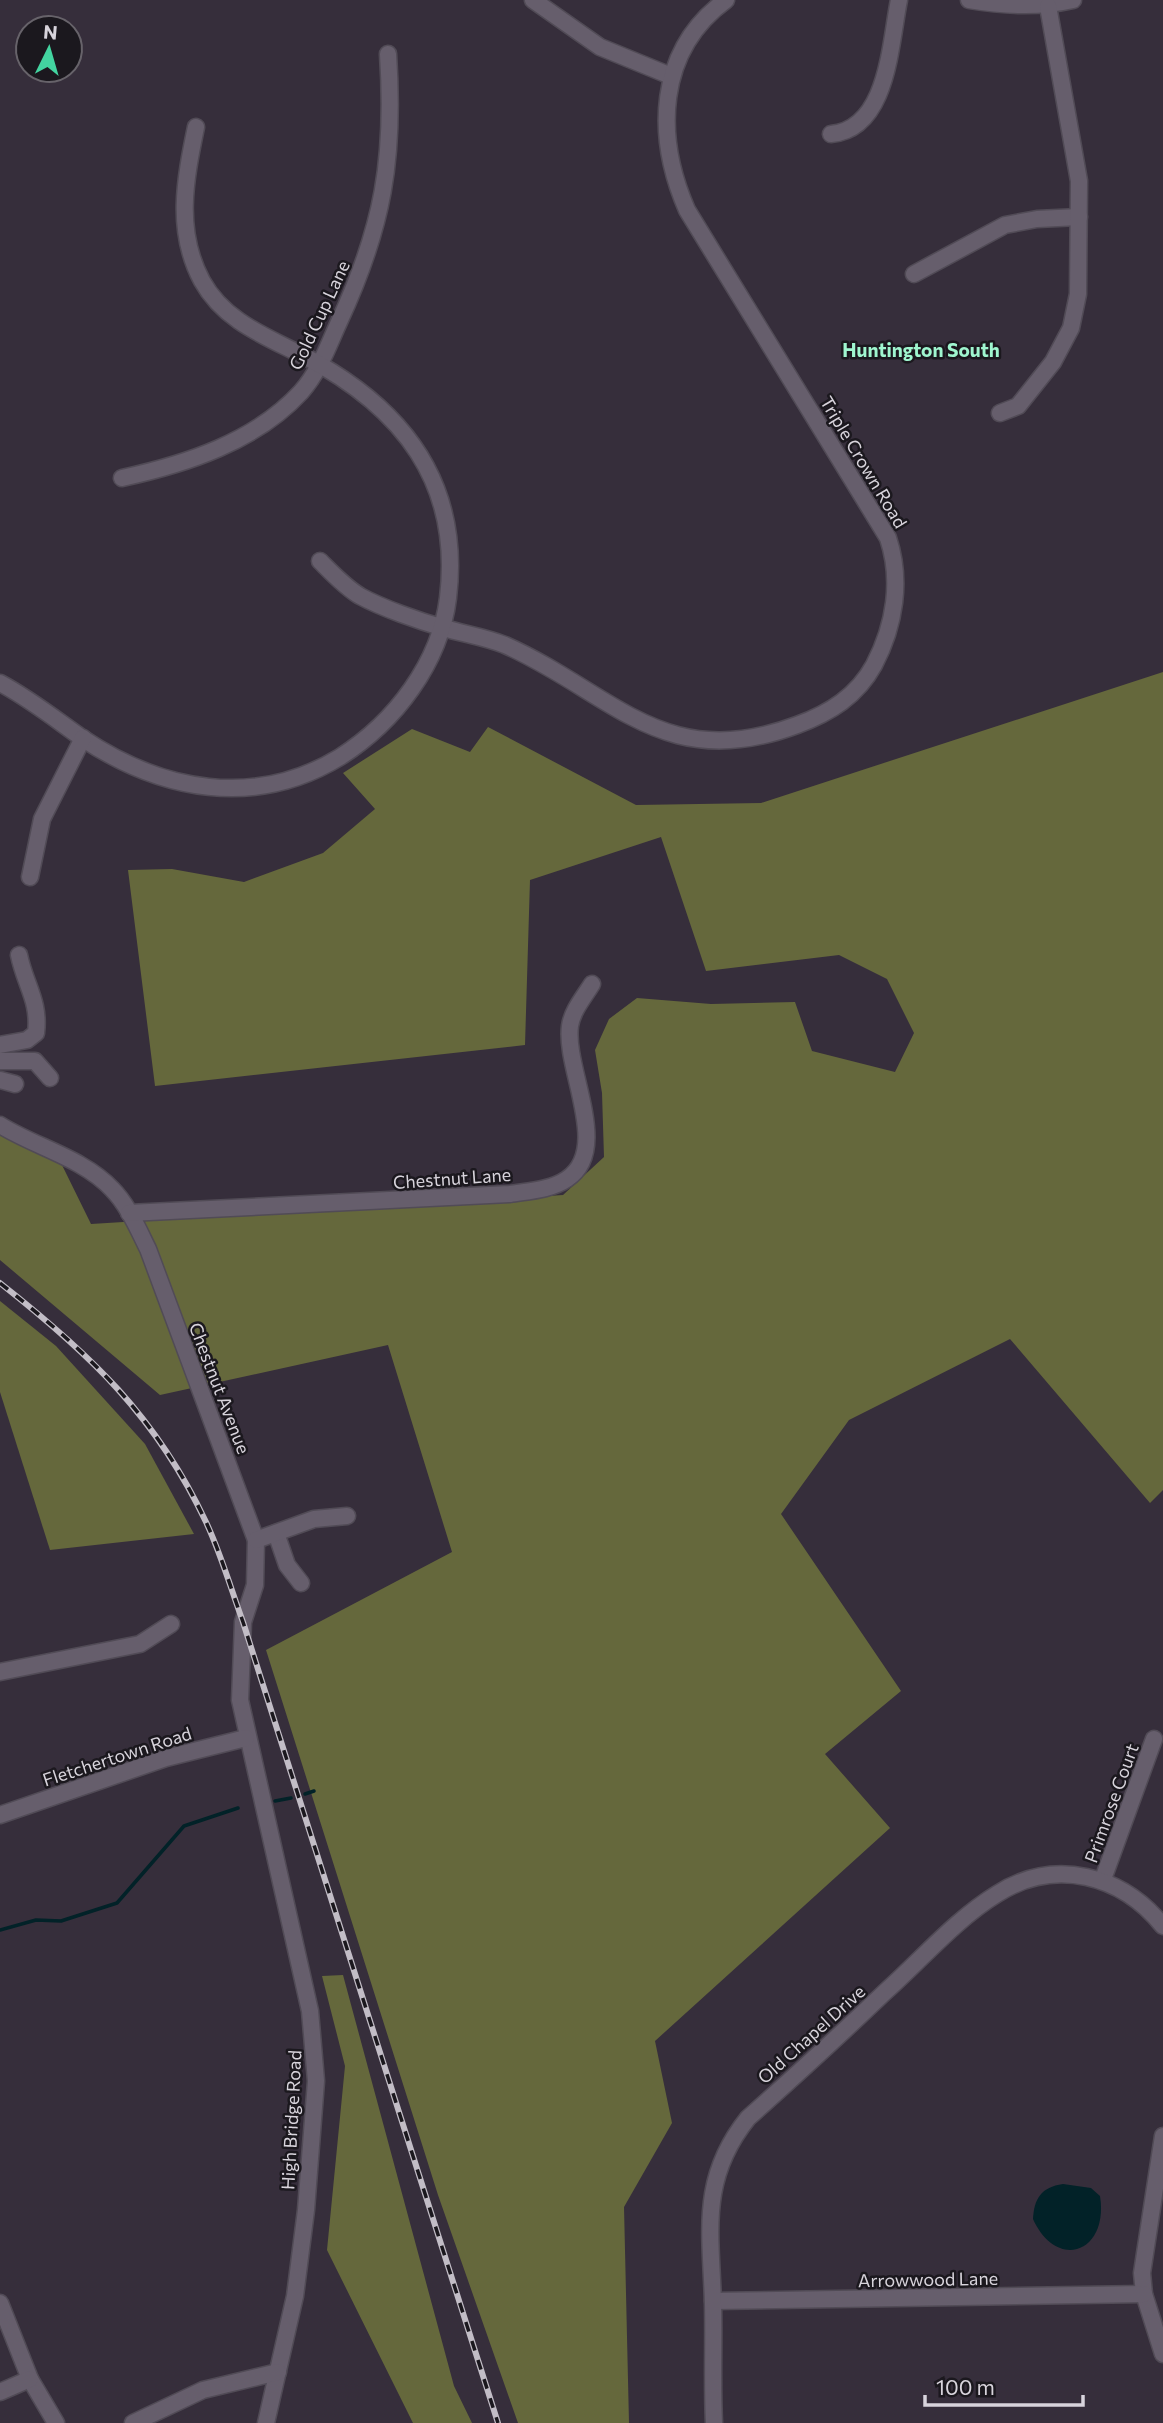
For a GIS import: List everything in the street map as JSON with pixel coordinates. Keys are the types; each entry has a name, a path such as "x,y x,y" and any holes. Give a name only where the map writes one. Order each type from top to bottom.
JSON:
{"street":[{"path":"533,0 600,47 671,76"},
{"name":"Triple Crown Road","path":"320,561 360,596 443,628 478,636 523,653 647,726 672,734 726,740 785,730 832,710 867,678 889,629 897,580 896,562 888,538 687,210 668,160 666,106 671,76 695,33 726,0"},
{"path":"831,134 855,128 866,117 874,103 884,75 899,0"},
{"path":"969,0 1048,6 1073,0"},
{"path":"1000,413 1018,405 1039,383 1071,328 1078,294 1079,217 1075,143 1048,6"},
{"name":"Gold Cup Lane","path":"122,478 173,467 240,436 284,408 311,380 361,274 380,216 390,141 388,54"},
{"path":"0,683 28,699 83,738 137,769 176,783 226,790 285,781 339,757 384,722 419,676 443,628 450,574 450,544 442,503 432,474 394,419 352,384 240,323 226,312 202,281 188,244 184,222 184,197 196,127"},
{"path":"914,274 1005,225 1037,219 1079,217"},
{"path":"30,877 42,819 83,738"},
{"path":"0,1045 27,1040 36,1033 38,1007 27,986 19,955"},
{"name":"Chestnut Lane","path":"129,1213 510,1194 567,1179 579,1165 584,1152 587,1124 571,1058 570,1024 592,984"},
{"path":"0,1061 35,1061 50,1078"},
{"name":"Chestnut Avenue","path":"0,1125 97,1176 113,1189 148,1249 256,1540 255,1585 243,1622 240,1659 240,1700 246,1738"},
{"path":"256,1540 314,1519 347,1516"},
{"path":"276,1533 287,1565 300,1583"},
{"path":"0,1672 140,1644 171,1624"},
{"name":"Fletchertown Road","path":"0,1815 166,1758 246,1738"},
{"name":"High Bridge Road","path":"246,1738 310,2011 316,2060 306,2210 295,2295 266,2423"},
{"name":"Primrose Court","path":"1103,1879 1154,1739"},
{"name":"Old Chapel Drive","path":"714,2423 713,2301 708,2230 712,2194 724,2154 748,2118 965,1919 996,1894 1021,1882 1047,1876 1103,1879 1142,1902 1163,1926"},
{"path":"1163,2136 1143,2262 1144,2294 1163,2354"},
{"name":"Arrowwood Lane","path":"713,2301 1144,2294"},
{"path":"0,2303 30,2379 56,2423"},
{"path":"133,2423 203,2390 278,2372"},
{"path":"0,2392 30,2379"}],"green space":[{"path":"1163,672 1163,1490 1150,1503 1010,1339 849,1420 781,1514 901,1691 825,1754 890,1828 655,2041 672,2123 624,2207 629,2423 518,2423 438,2195 266,1650 452,1552 388,1345 160,1395 0,1260 0,1133 62,1165 91,1224 563,1195 604,1157 602,1093 595,1050 609,1019 637,998 711,1004 795,1002 812,1051 895,1072 914,1033 887,979 839,955 706,971 661,837 530,880 525,1045 155,1086 128,870 172,869 244,882 323,853 375,809 343,773 412,729 470,752 488,727 636,805 761,803"},
{"path":"0,1301 56,1346 145,1444 194,1534 50,1550 0,1392"},
{"path":"343,1975 454,2386 472,2423 413,2423 327,2250 345,2066 322,1976"}],"shaded area":[{"path":"1063,2184 1091,2188 1100,2196 1101,2215 1097,2231 1089,2242 1079,2248 1067,2250 1055,2246 1043,2236 1033,2219 1040,2195 1049,2188"}],"waterway":[{"path":"305,1794 314,1791"},
{"path":"275,1801 291,1798"},
{"path":"0,1930 36,1920 61,1921 117,1903 184,1826 238,1808"}],"railway":[{"path":"0,1283 63,1335 118,1389 165,1450 206,1522 243,1622 498,2423"}],"district":[{"name":"Huntington South","path":"921,349"}]}
